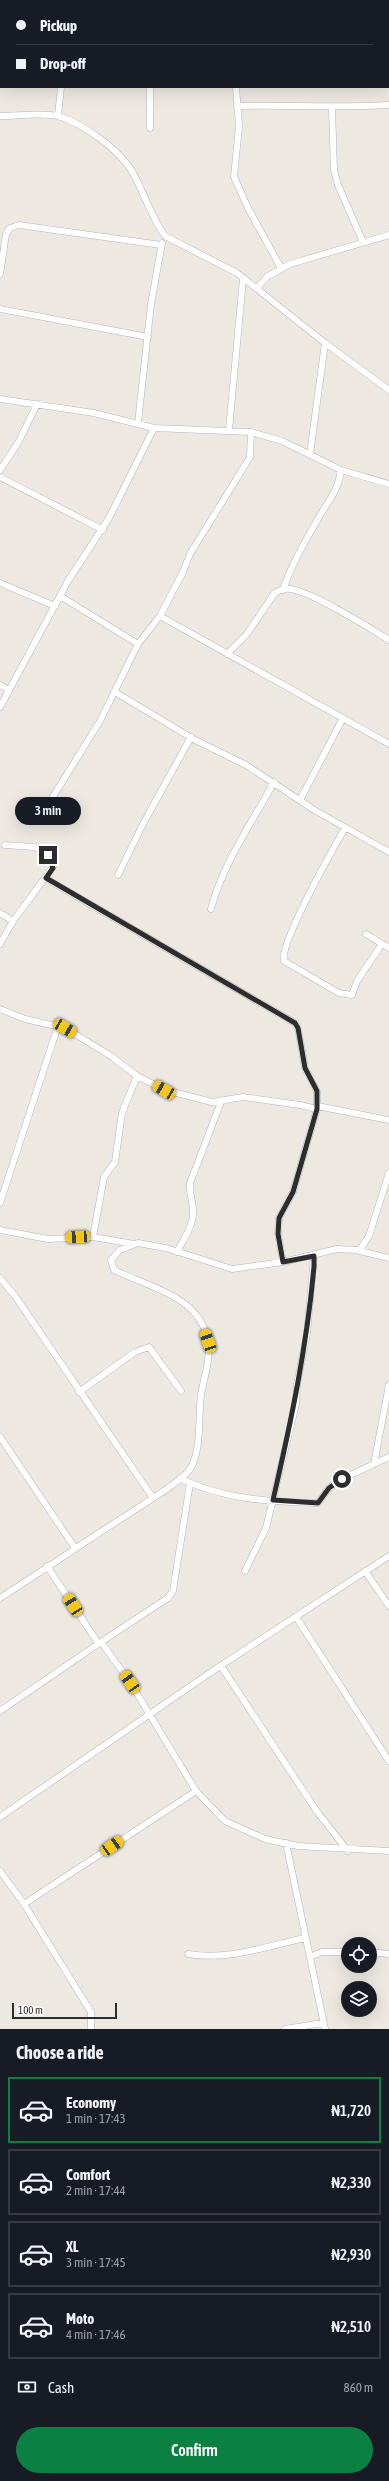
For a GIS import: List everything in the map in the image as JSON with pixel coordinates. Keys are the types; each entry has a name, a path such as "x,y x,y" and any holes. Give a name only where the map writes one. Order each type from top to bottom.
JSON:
{"street":[{"path":"58,116 61,88"},
{"path":"150,88 150,128"},
{"path":"236,88 239,126 234,177 249,210 281,268"},
{"path":"237,106 313,105 332,107 389,105"},
{"path":"332,107 334,170 338,186 364,242"},
{"path":"0,116 58,116 95,136 122,156 132,172 164,236 237,273 325,343 389,390"},
{"path":"0,274 6,234 10,228 19,225 161,245"},
{"path":"257,288 268,276 281,268 389,235"},
{"path":"138,423 148,337 161,245 164,236"},
{"path":"229,430 243,279"},
{"path":"0,309 148,337"},
{"path":"310,454 325,343"},
{"path":"0,399 37,404 138,423 154,428 252,432 282,441 341,470 389,484"},
{"path":"0,470 18,443 37,404"},
{"path":"0,707 60,596 103,530 154,428"},
{"path":"46,808 100,721 138,644 160,616 183,572 190,554 250,457 252,432"},
{"path":"283,590 288,575 319,517 338,490 341,470"},
{"path":"0,476 103,530"},
{"path":"0,583 55,606"},
{"path":"227,654 247,634 274,594 289,588 305,593 389,640"},
{"path":"60,596 138,644"},
{"path":"160,616 389,744"},
{"path":"0,685 9,690"},
{"path":"114,692 191,737 274,782 345,828 389,852"},
{"path":"300,800 343,718"},
{"path":"118,875 143,824 191,737"},
{"path":"211,909 216,888 274,782"},
{"path":"345,828 305,904 284,952 284,960 339,993 352,995 357,981 382,944"},
{"path":"0,944 13,922 53,868 48,855 35,847 5,846"},
{"path":"46,878 295,1023 298,1028 305,1068 317,1091 317,1108 293,1192 279,1218 278,1234 283,1262"},
{"path":"0,913 13,922"},
{"path":"366,934 389,948"},
{"path":"0,1009 24,1019 58,1026 111,1056 136,1076 164,1090 200,1101 218,1104 233,1097 243,1097 388,1120"},
{"path":"0,1202 58,1026"},
{"path":"93,1237 103,1183 115,1162 122,1113 136,1076"},
{"path":"177,1252 192,1222 193,1210 189,1191 190,1183 204,1152 218,1104"},
{"path":"359,1250 369,1236 389,1173"},
{"path":"0,1230 48,1239 93,1237 166,1248 232,1269 283,1262 314,1256 337,1249 359,1250 389,1258"},
{"path":"1,1595 153,1498 188,1472 194,1461 200,1421 201,1395 208,1365 208,1341 200,1317 183,1301 114,1270 112,1260 120,1250 135,1244"},
{"path":"245,1571 266,1528 296,1404 297,1384 306,1345 314,1256"},
{"path":"0,1278 15,1296 79,1392 153,1498"},
{"path":"79,1392 135,1352 150,1347 181,1391"},
{"path":"374,1464 389,1385"},
{"path":"0,1437 75,1548"},
{"path":"180,1478 190,1483 236,1497 318,1503 329,1488 342,1479 389,1457"},
{"path":"0,1710 168,1598 174,1591 190,1483"},
{"path":"0,1817 221,1666 389,1556"},
{"path":"47,1566 100,1643 130,1682 196,1791 225,1821 252,1834 296,1846 389,1852"},
{"path":"365,1571 389,1606"},
{"path":"296,1617 389,1761"},
{"path":"221,1666 318,1813 348,1850"},
{"path":"24,1904 196,1791"},
{"path":"286,1843 290,1853 305,1938 312,1956 324,2026 286,2029"},
{"path":"290,1853 296,1846"},
{"path":"0,1871 24,1904 91,2012 91,2029"},
{"path":"188,1954 215,1956 305,1938"},
{"path":"312,1956 322,1952 341,1952"},
{"path":"377,1953 389,1954"}],"route":[{"path":"48,855 53,868 46,878 295,1023 298,1028 305,1068 317,1091 317,1109 313,1128 304,1150 293,1192 279,1218 278,1234 283,1262 314,1256 314,1266 307,1334 297,1384 296,1404 289,1426 273,1500 318,1503 329,1488 342,1479"}]}
